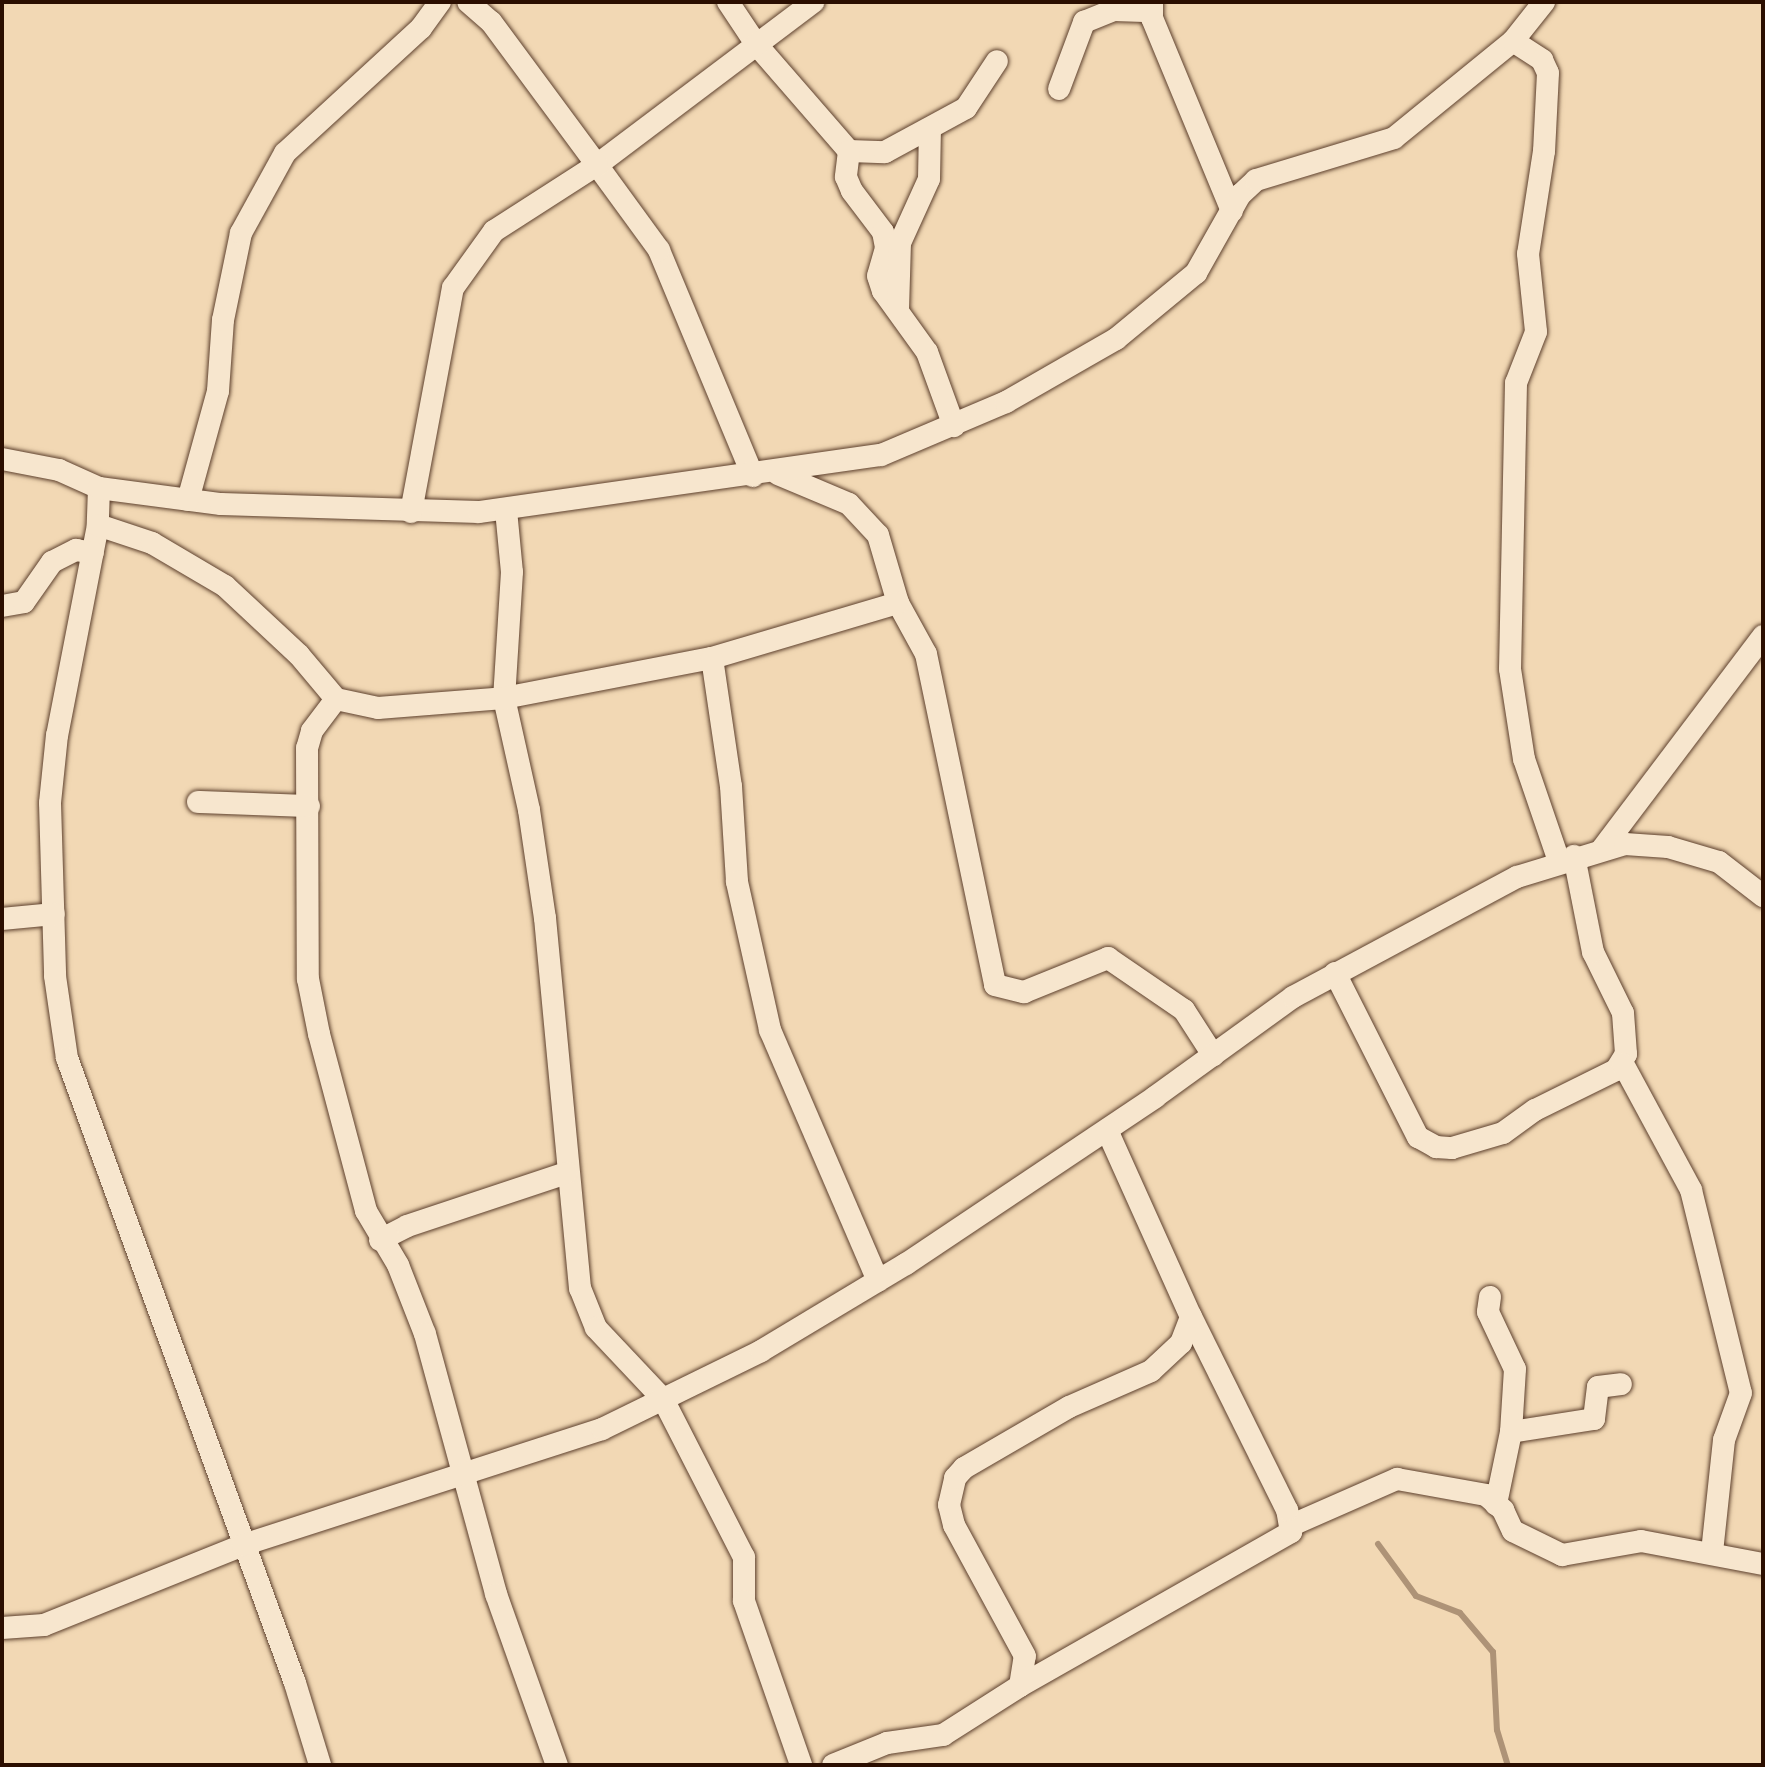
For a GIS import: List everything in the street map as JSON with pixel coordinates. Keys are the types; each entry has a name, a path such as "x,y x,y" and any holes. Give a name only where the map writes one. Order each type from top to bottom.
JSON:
{"street":[{"path":"188,500 218,391 223,320 241,233 285,153 421,28 440,2"},
{"path":"468,2 491,22 659,250 753,476"},
{"path":"728,2 756,44 849,151 885,152 966,108 997,61"},
{"path":"411,512 453,288 494,231 597,165 813,2"},
{"path":"2,459 59,470 99,488 188,500 411,512 506,510 778,474 881,455 954,426 1075,363 1152,314 1196,273 1232,211 1256,180 1394,138 1513,41 1544,2"},
{"path":"1059,89 1084,22 1114,10 1152,6 1232,211"},
{"path":"1513,41 1542,60 1548,84 1543,164 1528,254 1536,332 1516,383 1510,669 1524,759 1566,859 1593,952 1623,1013 1628,1043 1623,1064 1691,1190 1741,1393 1724,1440 1712,1552"},
{"path":"898,310 900,243 929,179 930,129"},
{"path":"849,151 846,177 883,232 886,248 878,276 927,352 954,426"},
{"path":"778,474 849,504 869,520 898,603 926,654 940,707 968,871 983,909 995,985 1024,992 1108,958 1184,1010 1213,1055"},
{"path":"99,488 98,525 57,735 50,803 55,976 67,1058 295,1683 320,1765"},
{"path":"506,510 512,572 504,698 529,810 545,918 566,1173 580,1288 596,1328 663,1399 744,1557 744,1601 801,1765"},
{"path":"98,525 152,543 225,586 281,637 336,699 378,708 504,698 712,658 898,603"},
{"path":"2,606 24,602 52,562 76,550 93,553"},
{"path":"1602,849 1763,636"},
{"path":"712,658 731,786 737,882 770,1030 878,1281"},
{"path":"336,699 312,731 307,748 308,979 347,1147 380,1240 398,1265 425,1334 466,1475 496,1594 557,1765"},
{"path":"198,802 309,806"},
{"path":"2,1628 44,1625 243,1545 602,1429 761,1351 878,1281 1107,1130 1335,973 1487,891 1566,859 1625,844 1668,847 1719,862 1763,896"},
{"path":"2,919 54,914"},
{"path":"1335,973 1400,1109 1418,1137 1436,1147 1465,1146 1503,1133 1623,1064"},
{"path":"1107,1130 1191,1317 1292,1525"},
{"path":"380,1240 407,1226 566,1173"},
{"path":"1490,1297 1488,1312 1515,1369 1511,1432 1496,1504"},
{"path":"1020,1686 1025,1656 954,1525 949,1505 955,1478 1069,1407 1151,1371 1181,1343 1191,1317"},
{"path":"1511,1432 1594,1419 1598,1387 1621,1384"},
{"path":"833,1765 887,1743 943,1735 1020,1686 1279,1543 1292,1525 1397,1479 1486,1495 1496,1504 1513,1531 1562,1555 1641,1541 1763,1564"}],"waterway":[{"path":"1378,1544 1416,1596 1460,1613 1493,1652 1497,1730 1508,1765"}]}
